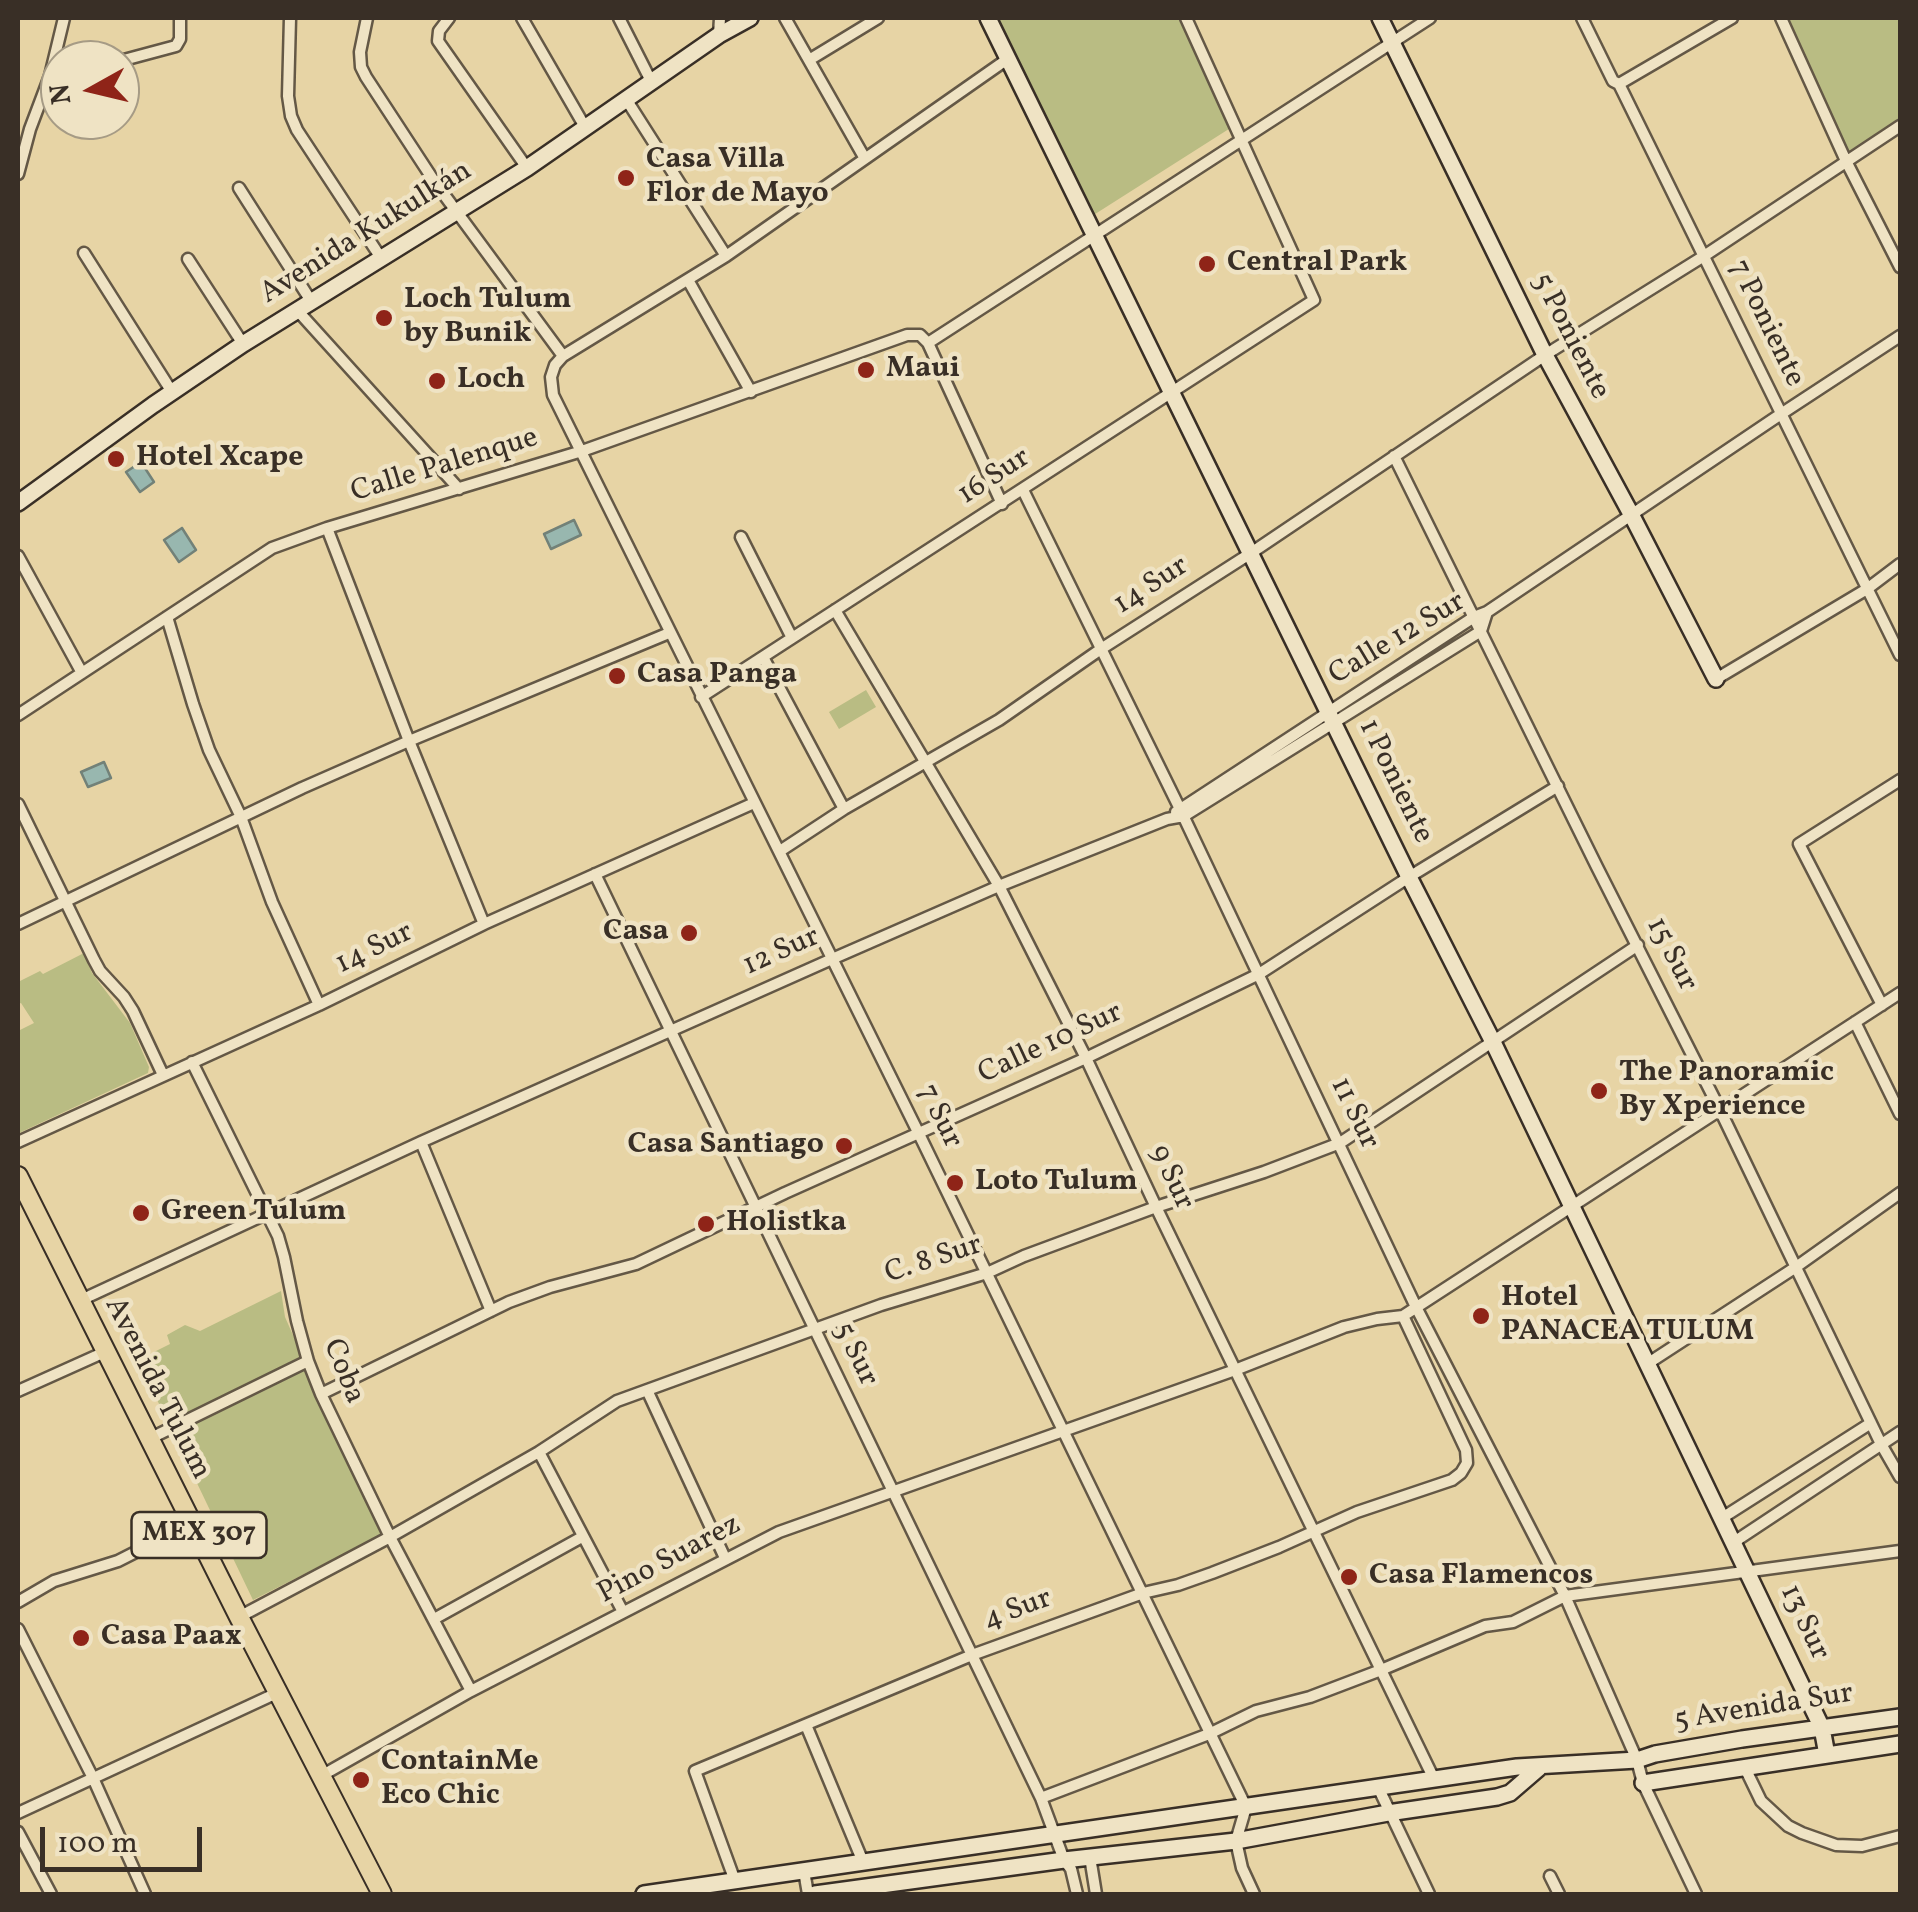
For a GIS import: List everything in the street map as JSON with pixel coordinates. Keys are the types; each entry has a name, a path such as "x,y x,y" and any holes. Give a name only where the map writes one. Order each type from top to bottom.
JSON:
{"highway":[{"name":"Avenida Tulum","path":"18,1176 23,1197 107,1352 382,1894"}],"street":[{"path":"140,56 176,46 180,18"},
{"path":"290,18 288,96 292,116 380,258"},
{"path":"366,18 360,52 366,77 434,181 562,356 726,256 1009,58"},
{"path":"449,18 439,31 438,40 526,168"},
{"path":"522,18 585,127"},
{"path":"620,18 652,81"},
{"path":"719,35 720,18"},
{"name":"Avenida Kukulkán","path":"18,503 243,344 526,168 719,35 750,18"},
{"path":"785,18 864,157"},
{"path":"810,60 878,18"},
{"name":"1 Poniente","path":"988,18 1492,1040 1748,1572"},
{"path":"1186,18 1242,138"},
{"name":"5 Poniente","path":"1380,18 1545,355 1716,678"},
{"path":"1002,504 924,339 1096,235 1430,18"},
{"name":"7 Poniente","path":"1582,18 1613,81 1619,84 1900,656"},
{"path":"1619,84 1732,18"},
{"path":"1780,18 1900,267"},
{"path":"626,98 726,256"},
{"path":"18,174 40,107"},
{"name":"14 Sur","path":"780,851 844,809 999,720 1545,355 1900,126"},
{"name":"16 Sur","path":"701,697 1314,300 1242,138"},
{"path":"240,188 304,306 459,489"},
{"path":"84,253 172,392"},
{"path":"188,259 243,344"},
{"path":"688,280 752,392"},
{"name":"Calle Palenque","path":"18,715 272,548 582,451 907,335 924,339"},
{"path":"1487,612 1900,336"},
{"name":"7 Sur","path":"562,356 551,377 553,395 1246,1807"},
{"name":"15 Sur","path":"1394,456 1900,1478"},
{"name":"11 Sur","path":"1023,490 1182,813 1416,1307 1565,1596 1637,1760 1643,1783 1696,1894"},
{"path":"327,528 484,924"},
{"path":"741,537 792,638"},
{"path":"18,556 82,673"},
{"path":"1716,678 1867,589 1900,564"},
{"name":"9 Sur","path":"836,610 999,886 1434,1779"},
{"name":"Calle 12 Sur","path":"1377,688 1474,617 1487,612"},
{"name":"Calle 12 Sur","path":"1167,819 1377,688 1480,630 1487,612"},
{"path":"167,616 200,727 242,817 272,902 319,1005"},
{"path":"18,924 302,788 669,633"},
{"path":"763,657 844,809"},
{"path":"1882,1005 1800,844 1900,780"},
{"name":"Calle 10 Sur","path":"321,1394 492,1311 550,1288 636,1264 1086,1058 1259,974 1558,786"},
{"name":"14 Sur","path":"18,1142 754,802"},
{"path":"18,804 100,971 133,1011 163,1075"},
{"name":"12 Sur","path":"80,1300 832,958 1167,819"},
{"name":"5 Sur","path":"594,874 1041,1798 1071,1869 1077,1894"},
{"name":"C. 8 Sur","path":"239,1617 390,1537 539,1452 617,1402 881,1305 986,1273 1156,1207 1340,1143 1638,945"},
{"path":"1403,1316 1900,993"},
{"path":"1855,1022 1900,1114"},
{"name":"Coba","path":"192,1062 278,1236 296,1321 321,1394 390,1537 471,1690"},
{"path":"421,1142 492,1311"},
{"path":"1647,1364 1900,1194"},
{"name":"Pino Suarez","path":"321,1776 471,1690 779,1532 1235,1370 1344,1326 1403,1316"},
{"name":"4 Sur","path":"735,1881 694,1771 972,1654 1143,1593 1178,1586 1357,1512 1452,1480 1462,1472 1467,1463 1466,1450 1403,1316"},
{"path":"18,1391 107,1352"},
{"path":"151,1438 308,1361"},
{"path":"647,1390 726,1558"},
{"path":"1722,1518 1871,1423"},
{"path":"1734,1542 1900,1432"},
{"path":"539,1452 623,1612"},
{"path":"18,1602 54,1580 118,1561 193,1523"},
{"path":"434,1619 582,1536"},
{"path":"1041,1798 1256,1712 1381,1670 1485,1626 1513,1622 1565,1596 1900,1551"},
{"name":"13 Sur","path":"1748,1572 1822,1728 1827,1755"},
{"path":"18,1629 93,1778 145,1894"},
{"path":"18,1813 278,1692"},
{"name":"5 Avenida Sur","path":"644,1894 1517,1767 1637,1760 1900,1716"},
{"path":"806,1725 863,1862"},
{"path":"1643,1783 1900,1744"},
{"path":"804,1871 812,1894 1236,1841 1510,1793 1539,1768"},
{"path":"1745,1768 1761,1801 1788,1826 1802,1833 1836,1844 1862,1846 1900,1836"},
{"path":"1378,1788 1429,1894"},
{"path":"1246,1807 1236,1841 1242,1868 1254,1894"},
{"path":"18,1832 50,1894"},
{"path":"1090,1857 1096,1894"},
{"path":"1550,1876 1559,1894"}],"green space":[{"path":"992,18 1178,18 1232,127 1092,216"},
{"path":"1785,18 1900,18 1900,121 1847,155"},
{"path":"866,690 876,707 839,729 829,712"},
{"path":"84,953 92,973 130,1023 148,1073 19,1133 18,1031 34,1023 18,1004 18,982"},
{"path":"281,1291 285,1317 381,1535 253,1600 138,1360 170,1344 167,1335 185,1325 200,1331"}],"water":[{"path":"141,462 154,482 140,492 126,472"},
{"path":"574,520 581,535 551,549 544,534"},
{"path":"182,528 196,550 179,562 164,540"},
{"path":"104,762 111,778 88,787 81,772"}],"place":[{"name":"Casa Villa Flor de Mayo","path":"626,178"},
{"name":"Central Park","path":"1207,264"},
{"name":"Loch Tulum by Bunik","path":"384,318"},
{"name":"Maui","path":"866,370"},
{"name":"Loch","path":"437,381"},
{"name":"Hotel Xcape","path":"116,459"},
{"name":"Casa Panga","path":"617,676"},
{"name":"Casa","path":"689,933"},
{"name":"The Panoramic By Xperience","path":"1599,1091"},
{"name":"Casa Santiago","path":"844,1146"},
{"name":"Loto Tulum","path":"955,1183"},
{"name":"Green Tulum","path":"141,1213"},
{"name":"Holistka","path":"706,1224"},
{"name":"Hotel PANACEA TULUM","path":"1481,1316"},
{"name":"Casa Flamencos","path":"1349,1577"},
{"name":"Casa Paax","path":"81,1638"},
{"name":"ContainMe Eco Chic","path":"361,1780"}]}
